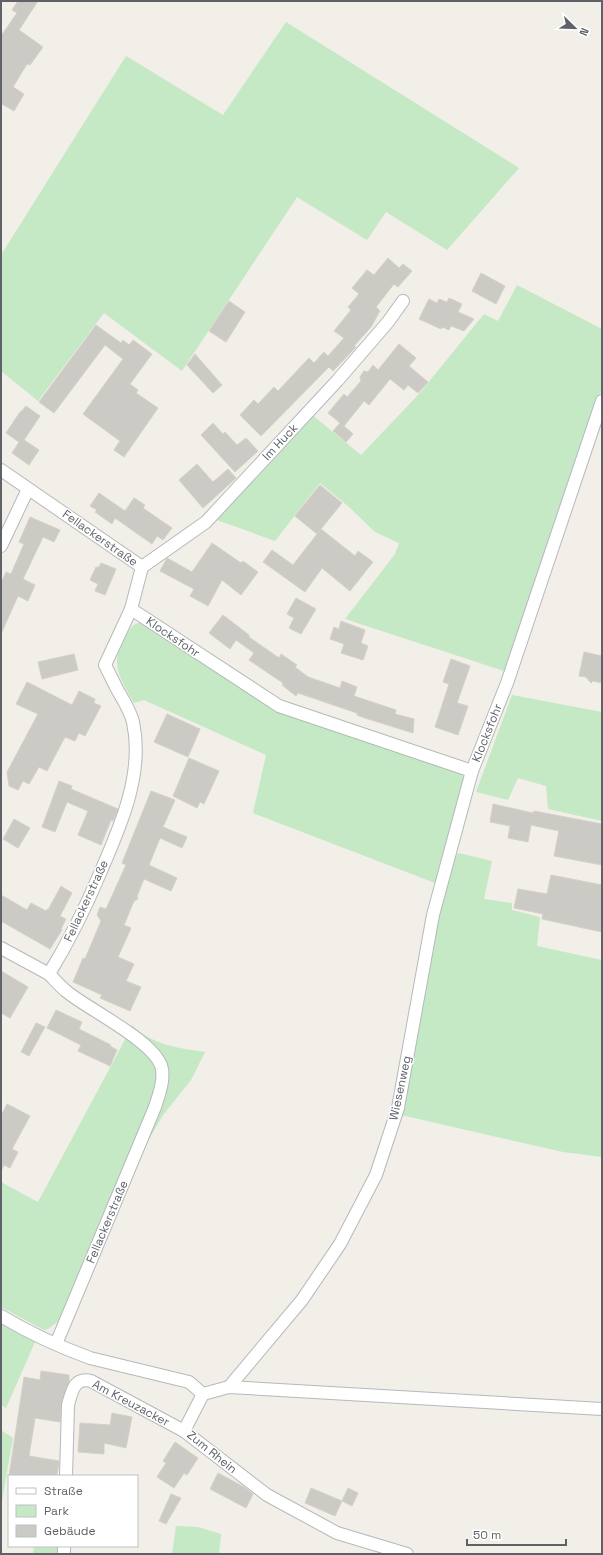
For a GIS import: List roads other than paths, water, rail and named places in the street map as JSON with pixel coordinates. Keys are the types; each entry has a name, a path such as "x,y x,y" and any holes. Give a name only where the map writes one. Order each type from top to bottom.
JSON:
{"street":[{"name":"Im Huck","path":"142,567 206,522 337,381 388,322 403,301"},
{"name":"Klocksfohr","path":"131,609 279,706 472,771 510,675 602,401"},
{"name":"Fellackerstraße","path":"1,470 142,567 131,609 105,665 127,706 133,727 136,754 124,816 70,939 49,974 66,991 142,1042 158,1058 162,1067 163,1081 155,1107 56,1344"},
{"path":"1,546 28,489"},
{"name":"Wiesenweg","path":"229,1387 302,1300 340,1244 376,1175 398,1108 433,915 472,771"},
{"path":"1,948 49,974"},
{"path":"1,1316 56,1344 90,1358 189,1382 203,1394 229,1387 602,1409"},
{"name":"Am Kreuzacker","path":"66,1475 68,1405 75,1386 80,1381 91,1381 184,1432"},
{"name":"Zum Rhein","path":"203,1394 184,1432 267,1495 337,1533 407,1554"}]}
